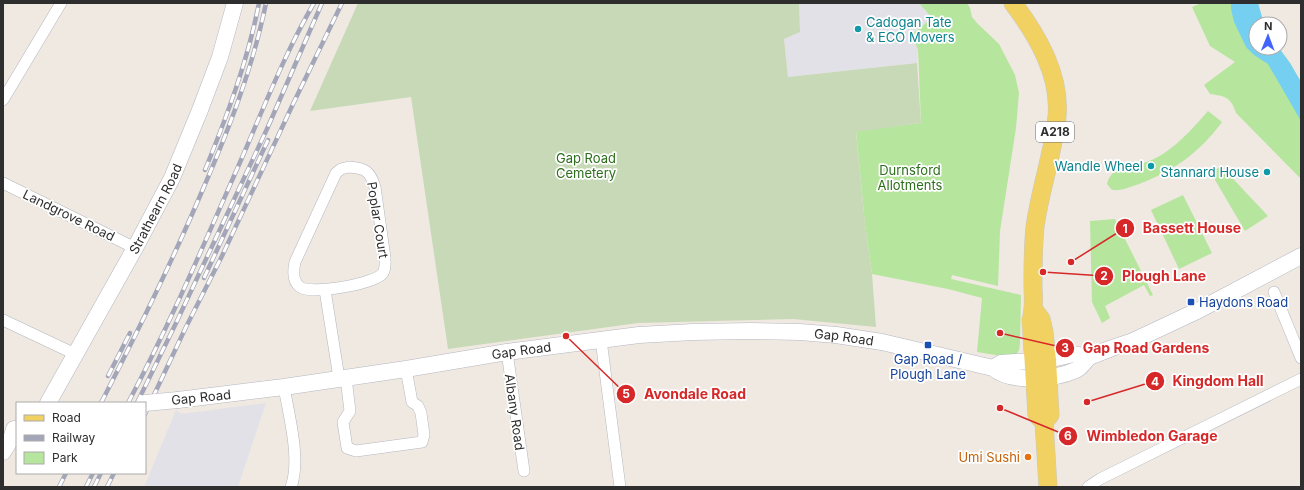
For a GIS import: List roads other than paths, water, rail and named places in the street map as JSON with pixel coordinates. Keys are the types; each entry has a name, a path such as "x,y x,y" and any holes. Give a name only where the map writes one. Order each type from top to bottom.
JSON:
{"main road":[{"name":"Strathearn Road","path":"49,402 135,248 172,178 220,57 235,3"},
{"name":"A218","path":"1013,3 1028,22 1043,52 1052,72 1056,92 1057,115 1054,137 1035,227 1033,260 1034,310 1041,319 1044,332 1040,369 1050,415 1044,422 1048,487"},
{"name":"Gap Road","path":"146,403 284,388 343,378 406,370 507,352 639,335 693,332 800,332 882,342 993,368 1001,363 1040,369 1078,369 1089,357 1134,340 1199,310 1301,256"},
{"path":"3,452 11,439 11,428"}],"street":[{"path":"3,100 61,3"},
{"name":"Poplar Court","path":"359,167 369,174 375,187 385,267 382,274 375,279 325,290 307,290 301,288 296,283 293,269 336,173 341,169 359,167"},
{"name":"Landgrove Road","path":"3,183 135,248"},
{"path":"325,290 350,411 343,422 347,448 356,451 422,442 424,435 421,413 418,406 412,402 406,370"},
{"path":"1274,292 1301,358"},
{"path":"3,320 75,354"},
{"path":"601,340 620,487"},
{"name":"Albany Road","path":"507,352 524,471"},
{"path":"1088,487 1301,379"},
{"path":"284,388 296,461 294,478 291,487"}],"water":[{"path":"1231,3 1258,3 1262,16 1248,16 1248,49 1234,22"},
{"path":"1256,56 1285,56 1301,82 1301,121 1268,64"}],"railway":[{"path":"205,170 243,67 259,3"},
{"path":"102,402 167,270 213,166 231,121 247,74 261,27 266,3"},
{"path":"128,402 187,283 284,61 314,3"},
{"path":"137,402 267,129 322,3"},
{"path":"146,412 342,3"},
{"path":"204,278 268,140"},
{"path":"108,376 130,333"},
{"path":"59,487 66,474"},
{"path":"86,487 92,474"},
{"path":"94,487 100,474"},
{"path":"107,487 114,474"}],"place":[{"name":"Cadogan Tate & ECO Movers","path":"858,29"},
{"name":"Wandle Wheel","path":"1151,166"},
{"name":"Stannard House","path":"1267,172"},
{"name":"Bassett House","path":"1071,262"},
{"name":"Plough Lane","path":"1043,272"},
{"name":"Haydons Road","path":"1191,302"},
{"name":"Gap Road Gardens","path":"1000,333"},
{"name":"Avondale Road","path":"566,336"},
{"name":"Gap Road / Plough Lane","path":"928,345"},
{"name":"Kingdom Hall","path":"1087,402"},
{"name":"Wimbledon Garage","path":"1000,408"},
{"name":"Umi Sushi","path":"1028,457"}],"park label":[{"name":"Gap Road Cemetery","path":"586,166"},
{"name":"Durnsford Allotments","path":"910,178"}]}
